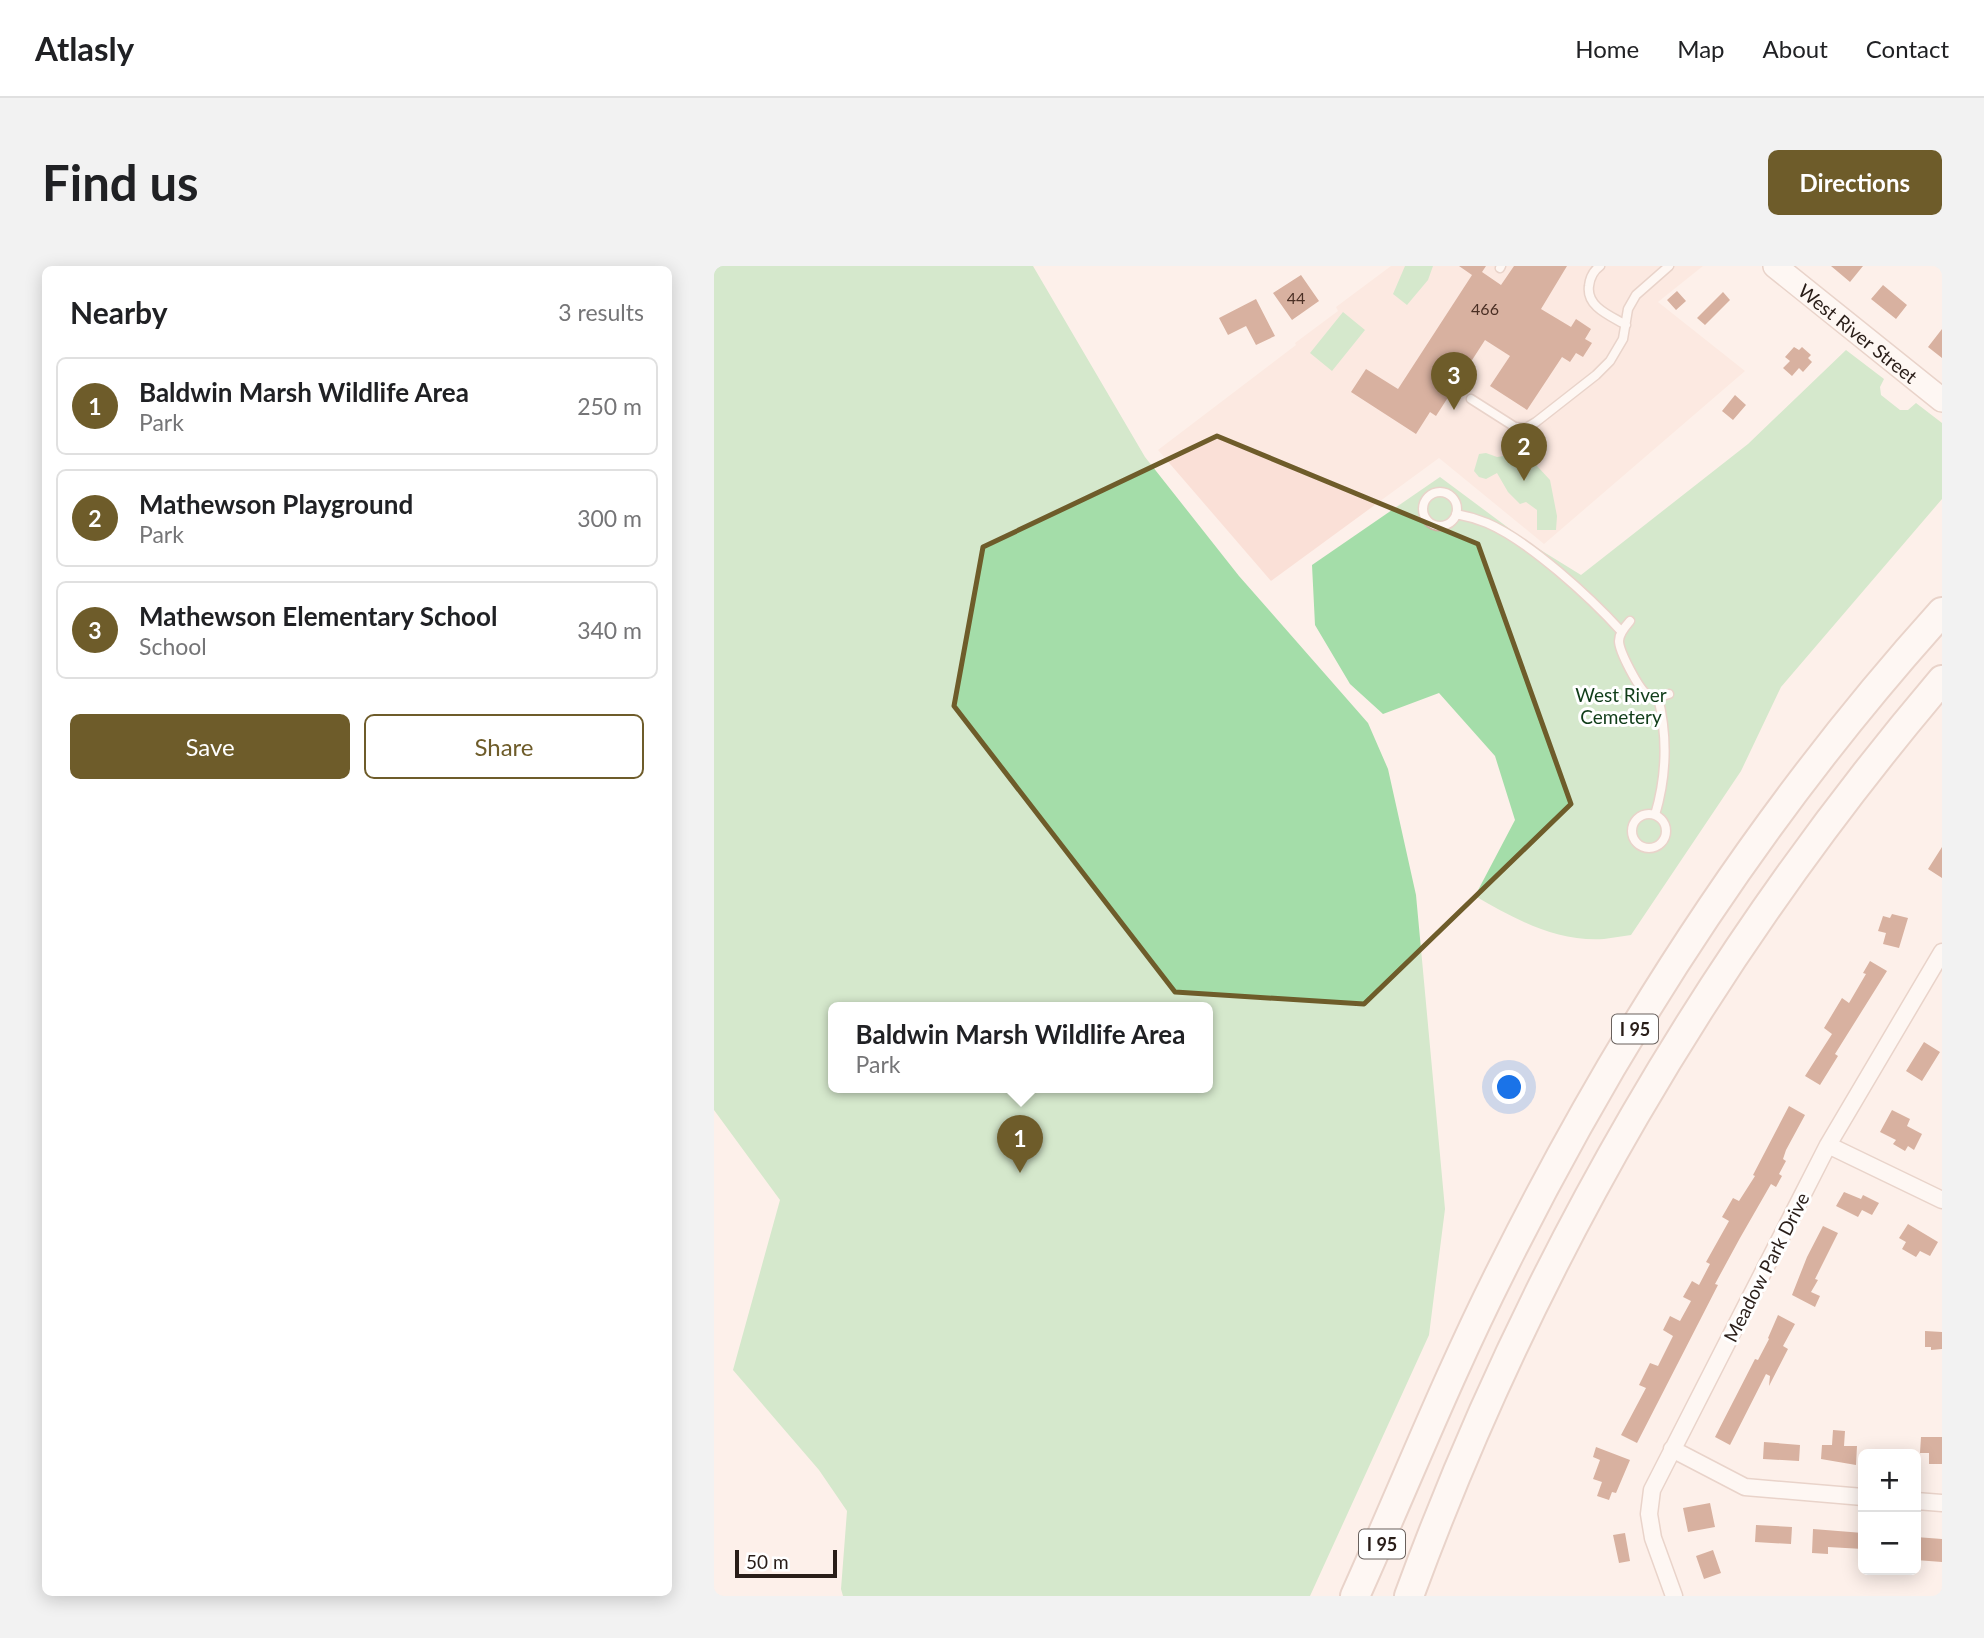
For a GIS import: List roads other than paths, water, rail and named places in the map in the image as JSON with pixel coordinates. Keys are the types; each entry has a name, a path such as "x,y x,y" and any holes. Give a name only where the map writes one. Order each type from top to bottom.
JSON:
{"highway":[{"name":"I 95","path":"1362,1596 1402,1491 1460,1356 1502,1268 1571,1138 1639,1021 1706,918 1784,808 1875,691 1942,612"},
{"name":"I 95","path":"1409,1596 1453,1481 1503,1366 1571,1229 1618,1143 1697,1013 1781,888 1870,767 1942,680"},
{"path":"1355,1596 1402,1491"}],"street":[{"name":"West River Street","path":"1775,266 1942,400"},
{"name":"Meadow Park Drive","path":"1674,1596 1653,1538 1649,1514 1652,1490 1828,1145 1942,952"},
{"path":"1828,1145 1942,1200"},
{"path":"1672,1449 1745,1487 1858,1497"},
{"path":"1921,1501 1942,1503"}],"lane":[{"path":"1600,266 1591,276 1588,290 1590,296 1603,312 1626,326"},
{"path":"1471,399 1515,427 1521,429 1530,426 1610,361 1623,340 1628,309 1636,295 1669,266"},
{"path":"1443,492 1456,502 1456,514 1450,523 1439,526 1425,518 1423,507 1428,497 1443,492"},
{"path":"1456,514 1489,524 1530,550 1604,612 1621,631"},
{"path":"1630,621 1621,631 1619,641 1642,689 1649,696 1670,694"},
{"path":"1655,815 1666,755 1658,697"},
{"path":"1655,815 1664,822 1666,833 1657,846 1646,847 1634,838 1633,827 1639,817 1655,815"}],"place":[{"name":"Mathewson Elementary School","path":"1454,410"},
{"name":"Mathewson Playground","path":"1524,481"},
{"name":"Baldwin Marsh Wildlife Area","path":"1020,1173"}],"park label":[{"name":"West River Cemetery","path":"1621,705"}]}
